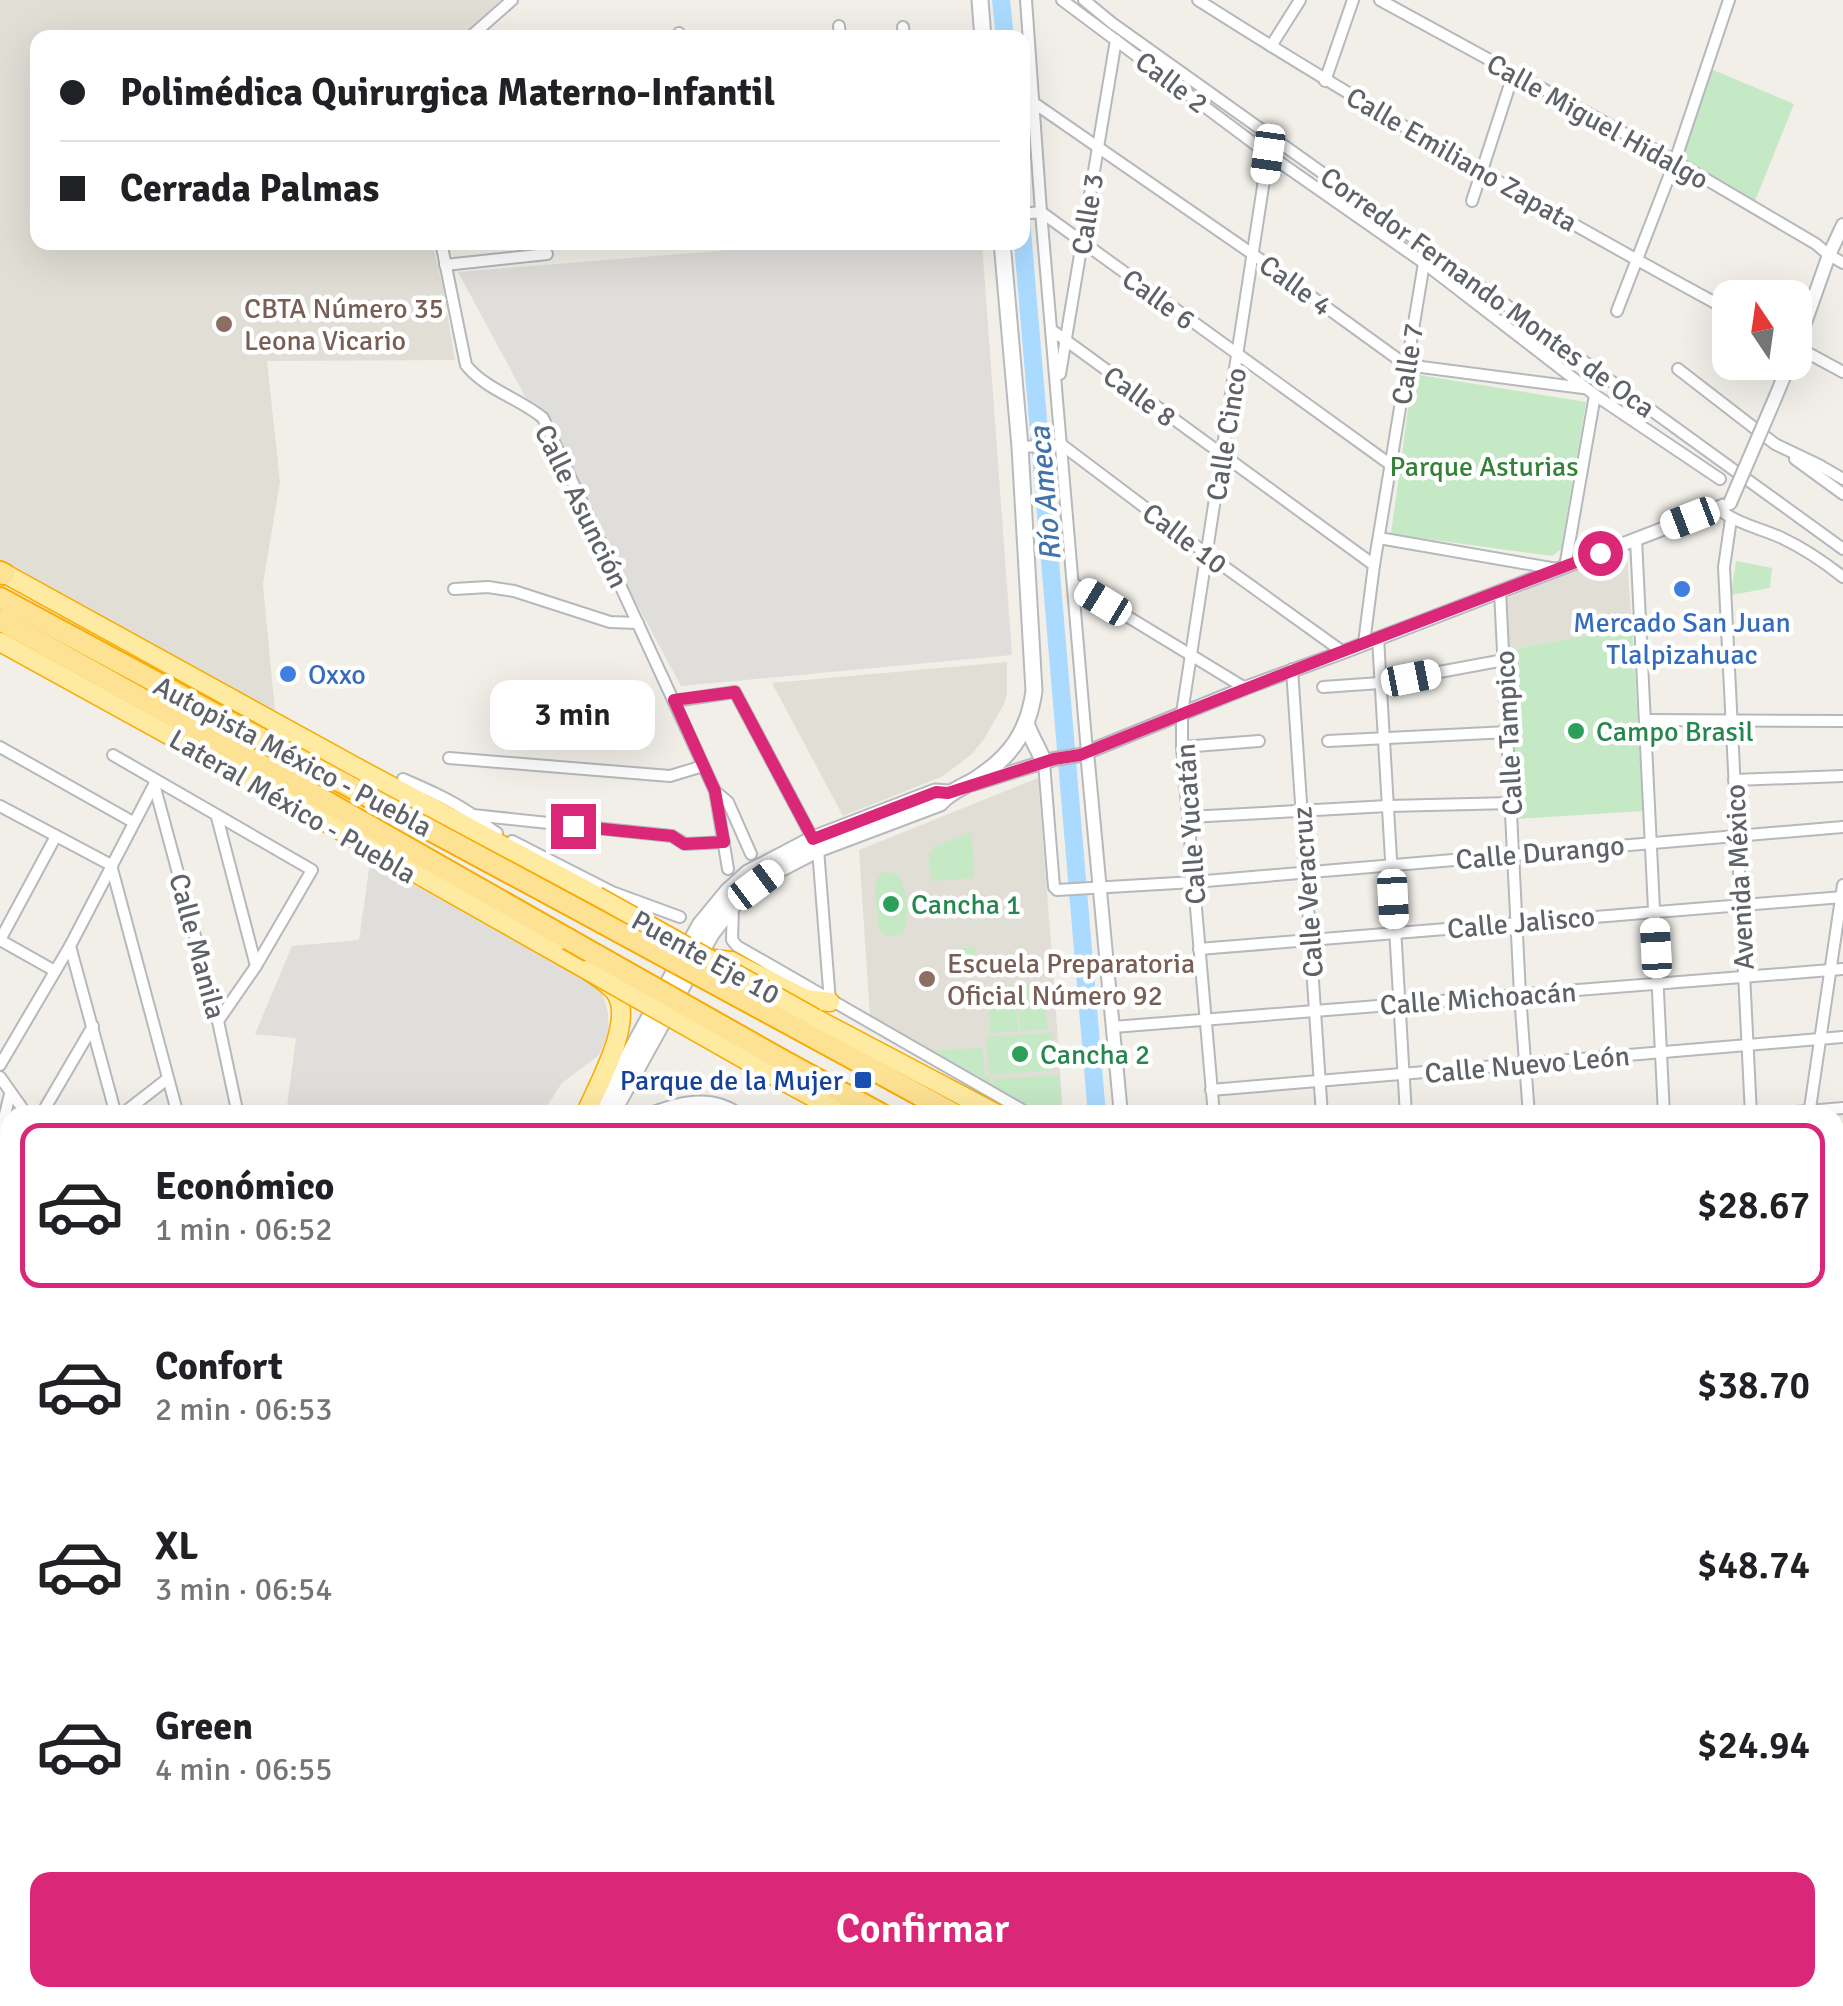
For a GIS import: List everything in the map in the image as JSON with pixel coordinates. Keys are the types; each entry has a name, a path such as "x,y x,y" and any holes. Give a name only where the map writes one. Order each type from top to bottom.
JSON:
{"highway":[{"path":"1,572 500,839 592,906"},
{"name":"Autopista México - Puebla","path":"0,598 592,906"},
{"name":"Autopista México - Puebla","path":"0,620 568,939"},
{"name":"Lateral México - Puebla","path":"0,642 586,970"},
{"name":"Puente Eje 10","path":"592,906 708,958 809,1025"},
{"name":"Puente Eje 10","path":"592,906 809,1025"},
{"name":"Puente Eje 10","path":"568,939 777,1067"},
{"path":"708,958 731,961 806,999 830,1002"},
{"path":"586,970 861,1105"},
{"path":"586,970 615,992 621,1014 618,1036 589,1105"},
{"path":"809,1025 940,1105"},
{"path":"809,1025 978,1105"},
{"path":"777,1067 832,1105"}],"main road":[{"path":"980,0 982,30"},
{"path":"601,1105 700,924 748,873 936,792 955,791 988,772 1012,750 1026,723 1034,691 1024,446 1003,250"},
{"path":"1026,723 1032,741 1049,761"},
{"path":"616,1105 710,934 734,904 816,844"}],"street":[{"path":"479,30 512,0"},
{"path":"1026,0 1028,30"},
{"name":"Calle 2","path":"1062,0 1268,154 1424,264 1591,392 1720,479"},
{"name":"Corredor Fernando Montes de Oca","path":"1084,0 1843,549"},
{"name":"Calle Emiliano Zapata","path":"1198,0 1325,81 1712,300"},
{"path":"1271,46 1300,0"},
{"path":"1325,81 1353,0"},
{"name":"Calle Miguel Hidalgo","path":"1380,0 1675,161 1816,244 1836,250 1843,262"},
{"path":"1617,310 1675,161 1729,0"},
{"path":"1101,14 1103,30"},
{"name":"Calle 3","path":"1058,388 1116,40"},
{"path":"1030,52 1034,103 1031,213 1058,388 1084,753 1120,1105"},
{"path":"1472,201 1514,75"},
{"name":"Calle 4","path":"1034,103 1406,365 1591,392"},
{"name":"Calle Cinco","path":"1182,713 1268,154"},
{"name":"Calle 6","path":"1031,213 1082,243 1392,465"},
{"path":"1812,309 1843,224"},
{"name":"Calle Asunción","path":"442,250 466,365 543,418 715,791 728,869"},
{"path":"445,265 547,254"},
{"name":"Calle 7","path":"1406,1105 1380,683 1371,641 1374,566 1424,264"},
{"name":"Calle 8","path":"1052,332 1374,566"},
{"path":"1812,356 1843,372"},
{"path":"1678,369 1843,494"},
{"path":"955,791 1084,753 1292,669 1724,506 1783,380"},
{"path":"1561,568 1591,392"},
{"path":"1775,444 1843,479"},
{"path":"1024,446 1062,445"},
{"name":"Calle 10","path":"1062,445 1343,652"},
{"path":"1724,506 1731,519 1813,554 1843,577"},
{"name":"Avenida México","path":"1731,519 1724,567 1750,1105"},
{"path":"1380,538 1561,568"},
{"path":"1636,539 1664,1105"},
{"path":"1074,584 1245,688"},
{"path":"454,590 488,587 514,591 610,622 638,624"},
{"name":"Calle Tampico","path":"1500,591 1528,1105"},
{"path":"1324,687 1380,683 1504,660"},
{"name":"Calle Veracruz","path":"1292,669 1321,1105"},
{"path":"674,700 735,692 816,844 830,1002"},
{"name":"Calle Yucatán","path":"1182,713 1213,1105"},
{"path":"1645,720 1843,721"},
{"path":"1328,740 1508,732"},
{"path":"1182,747 1259,741"},
{"path":"0,748 133,822"},
{"path":"112,755 312,870 256,966 218,1021"},
{"path":"450,758 670,776 703,766"},
{"name":"Calle Durango","path":"1049,761 1054,887 1061,890 1843,827"},
{"path":"1734,780 1843,776"},
{"path":"403,778 473,815 500,839 612,892 680,917"},
{"path":"0,1064 70,946 155,782"},
{"name":"Calle Manila","path":"155,782 218,1021 232,1105"},
{"name":"Calle Asunción","path":"715,791 728,802 751,854"},
{"path":"1189,817 1512,803"},
{"path":"1,810 111,865 175,1105"},
{"path":"473,815 672,836 684,844 724,842"},
{"path":"217,816 256,966"},
{"path":"55,971 0,940 56,836"},
{"path":"1810,1105 1820,1040 1837,970 1843,885"},
{"name":"Calle Jalisco","path":"1200,949 1842,897"},
{"path":"734,904 732,940 737,946 1013,1105"},
{"path":"70,946 115,1105"},
{"name":"Calle Michoacán","path":"1113,1027 1837,970"},
{"path":"46,1105 92,1026"},
{"name":"Calle Nuevo León","path":"1211,1090 1843,1037"},
{"path":"0,1077 19,1105"},
{"path":"132,1105 166,1080"},
{"path":"6,1105 10,1094"},
{"path":"686,1105 723,1105"}],"shaded area":[{"name":"CBTA Número 35 Leona Vicario","path":"0,0 501,0 468,30 30,30 30,250 434,250 455,360 267,361 280,482 263,584 275,712 0,561"},
{"path":"730,250 983,250 1012,655 681,686 458,272"},
{"path":"1622,553 1627,557 1632,627 1508,650 1505,599"},
{"path":"1007,662 1004,704 971,755 941,777 843,816 772,683"},
{"path":"1038,778 1062,1105 1024,1105 870,1018 859,850"},
{"path":"370,862 585,975 601,989 609,1033 599,1055 562,1083 548,1105 287,1105 296,1038 255,1034 292,946 359,940"}],"green space":[{"path":"1711,69 1794,104 1755,201 1681,158"},
{"name":"Parque Asturias","path":"1413,374 1586,402 1561,549 1552,556 1391,534"},
{"path":"1736,561 1772,568 1770,588 1731,595"},
{"name":"Campo Brasil","path":"1632,627 1643,811 1517,819 1508,650"},
{"path":"972,832 974,878 932,881 928,854 934,853 932,848"},
{"name":"Cancha 1","path":"881,873 901,879 907,902 903,933 895,936 884,934 878,920 876,885"},
{"path":"975,947 977,971 951,973 949,949"},
{"path":"1044,983 1047,1029 1020,1031 1017,985"},
{"path":"1015,985 1018,1031 990,1033 987,987"},
{"name":"Cancha 2","path":"1052,1033 1054,1070 989,1075 986,1037"},
{"path":"982,1048 985,1076 989,1076 990,1083 993,1079 1059,1075 1061,1105 1024,1105 930,1051"}],"waterway":[{"name":"Río Ameca","path":"1001,0 1004,30"},
{"name":"Río Ameca","path":"1024,250 1096,1105"}],"place":[{"name":"CBTA Número 35 Leona Vicario","path":"224,324"},
{"name":"Mercado San Juan Tlalpizahuac","path":"1682,589"},
{"name":"Oxxo","path":"288,674"},
{"name":"Campo Brasil","path":"1576,731"},
{"name":"Cancha 1","path":"891,904"},
{"name":"Escuela Preparatoria Oficial Número 92","path":"927,979"},
{"name":"Cancha 2","path":"1020,1054"},
{"name":"Parque de la Mujer","path":"863,1080"}],"route":[{"path":"573,826 672,836 684,844 724,842 715,791 674,700 735,692 813,839 936,792 948,793 1054,759 1080,755 1292,669 1600,553"}]}
